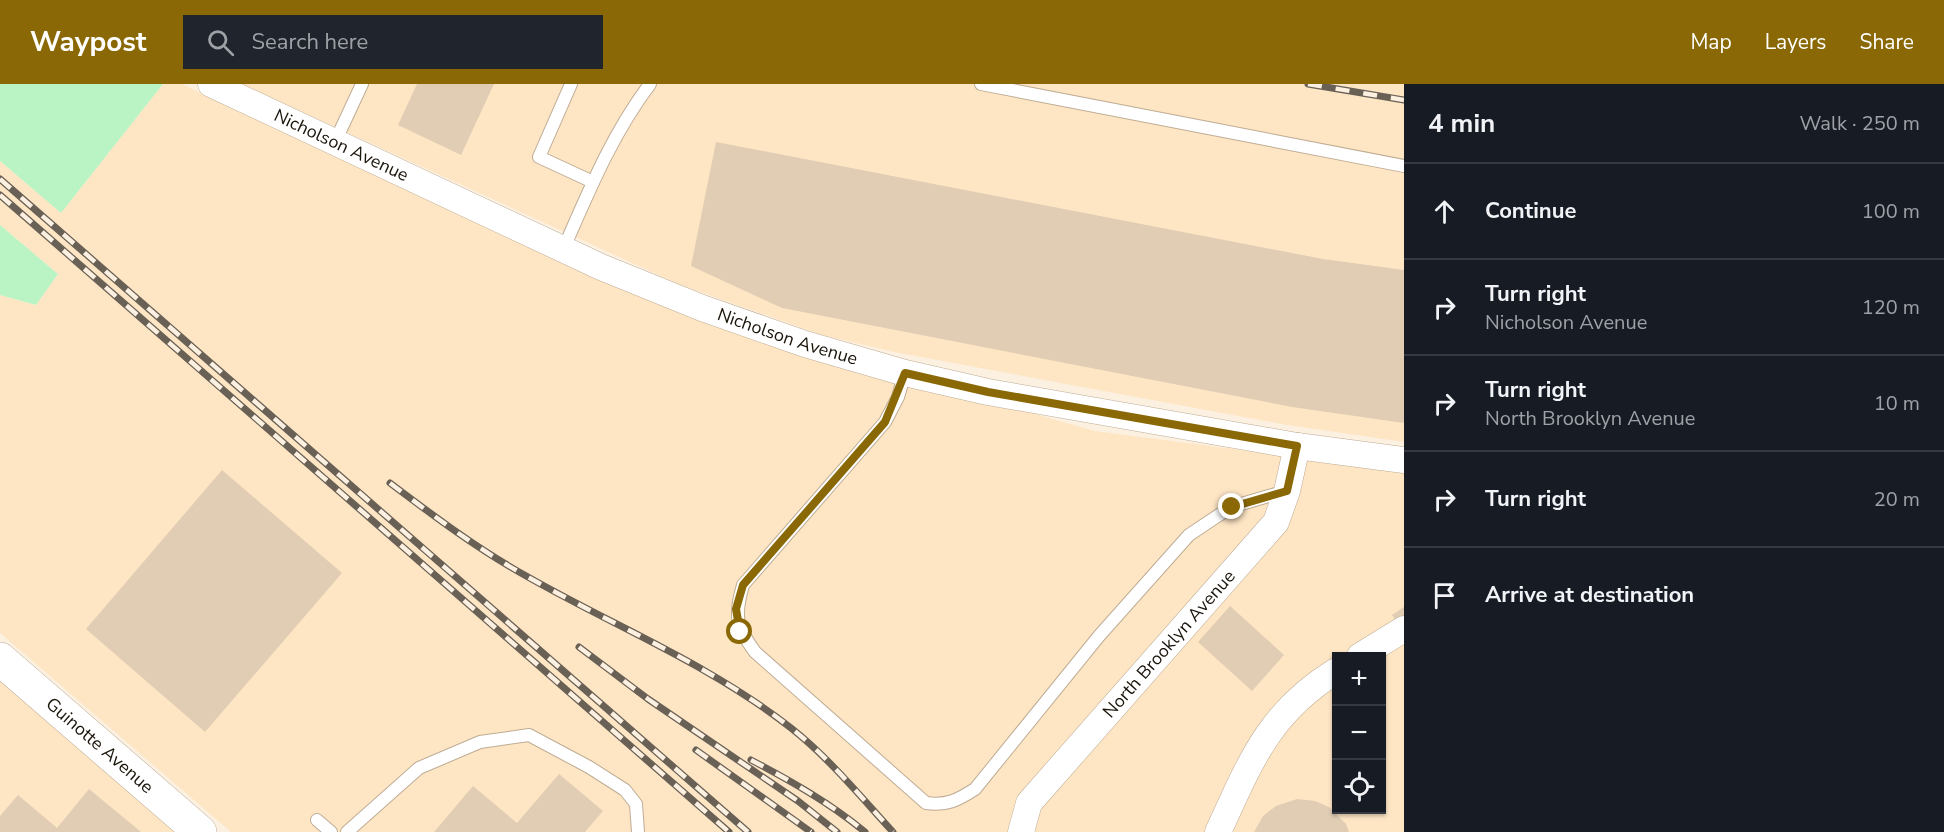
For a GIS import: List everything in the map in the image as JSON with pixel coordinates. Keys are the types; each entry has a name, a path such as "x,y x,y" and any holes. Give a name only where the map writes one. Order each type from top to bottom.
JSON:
{"street":[{"name":"Nicholson Avenue","path":"211,84 563,250 702,308 805,344 905,373 988,392 1297,446 1404,460"},
{"name":"North Brooklyn Avenue","path":"1021,832 1029,803 1276,522 1287,491 1297,446"},
{"path":"1368,652 1404,629"},
{"name":"Guinotte Avenue","path":"0,659 200,832"},
{"path":"1218,832 1259,746 1283,712 1332,674"}],"lane":[{"path":"335,142 362,84"},
{"path":"571,84 539,157 593,182"},
{"path":"563,250 593,182 631,110 650,84"},
{"path":"981,84 1404,166"},
{"path":"905,373 885,422 743,585 736,609 740,632 755,652 926,803 942,806 975,789 1100,636 1189,535 1232,507 1287,491"},
{"path":"347,832 419,768 480,742 529,735 589,767 625,790 636,804 638,832"},
{"path":"317,820 331,832"}],"shaded area":[{"path":"163,84 182,84 547,255 759,336 1095,431 1404,471 1404,832 231,832 0,633 0,295 36,305 58,274 0,225 0,161 61,213"},
{"path":"241,84 1404,84 1404,442 1287,425 894,352 822,335 678,284"},
{"path":"0,676 181,832 0,832"}],"green space":[{"path":"0,84 163,84 61,213 0,161"},
{"path":"0,225 58,274 36,305 0,295"}],"building":[{"path":"417,84 494,84 461,155 398,125"},
{"path":"716,142 1323,259 1404,270 1404,423 1292,407 782,308 691,266"},
{"path":"222,470 342,573 205,732 86,629"},
{"path":"1230,606 1284,655 1252,691 1198,642"},
{"path":"1404,607 1404,632 1392,615"},
{"path":"559,774 603,811 585,832 434,832 473,786 517,823"},
{"path":"89,789 141,832 0,832 0,816 18,795 57,828"},
{"path":"1297,799 1315,801 1329,807 1332,814 1336,814 1346,824 1349,832 1254,832 1263,816 1276,806"}],"railway":[{"path":"1308,84 1404,100"},
{"path":"0,179 748,832"},
{"path":"0,195 729,832"},
{"path":"390,483 458,533 510,567 696,666 760,705 818,752 893,832"},
{"path":"579,647 648,699 798,801 837,832"},
{"path":"696,750 811,832"},
{"path":"751,760 810,793 865,832"}],"route":[{"path":"740,632 736,609 743,585 885,422 898,397 905,373 988,392 1297,446 1287,491 1232,507"}]}
